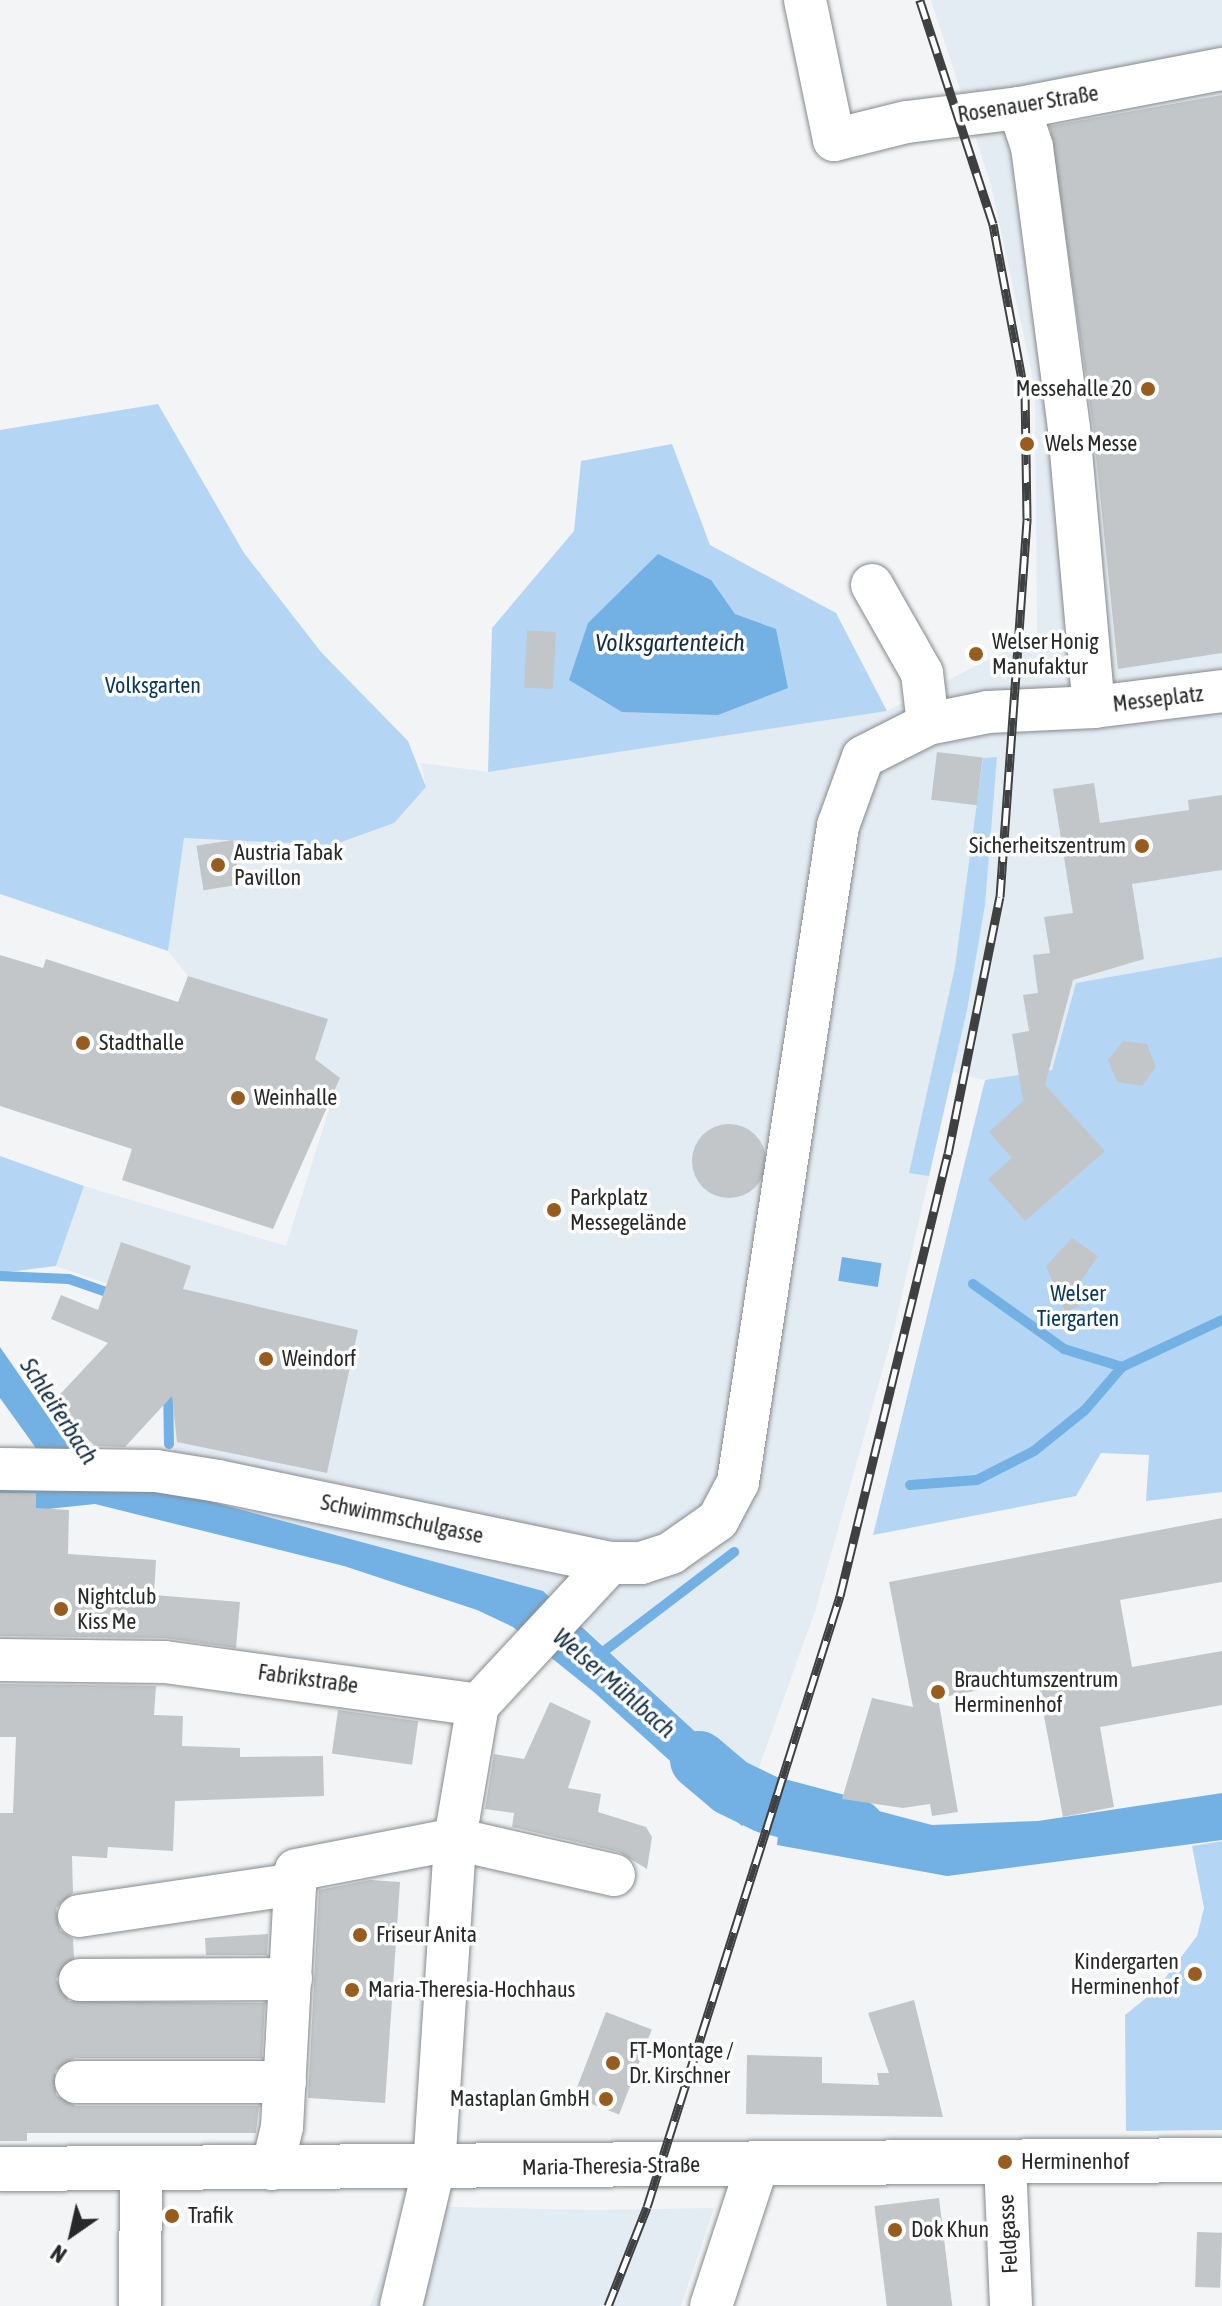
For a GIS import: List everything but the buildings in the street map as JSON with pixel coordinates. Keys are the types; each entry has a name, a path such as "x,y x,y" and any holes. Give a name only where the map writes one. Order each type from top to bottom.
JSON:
{"main road":[{"name":"Maria-Theresia-Straße","path":"0,2169 1222,2160"}],"street":[{"name":"Rosenauer Straße","path":"805,0 834,140 907,122 1019,108 1222,69"},
{"path":"1019,108 1032,147 1069,429 1094,707"},
{"path":"872,585 922,673 928,724"},
{"name":"Messeplatz","path":"754,1396 838,826 863,757 928,724 988,712 1094,707 1222,691"},
{"name":"Schwimmschulgasse","path":"16,1468 99,1468 218,1481 610,1563 641,1563 671,1553 718,1520 738,1482 754,1396"},
{"path":"401,2306 434,2168 455,1839 478,1705 510,1666 610,1563"},
{"name":"Fabrikstraße","path":"0,1660 165,1662 478,1705"},
{"path":"272,2169 285,2082 296,1870 455,1839 614,1875"},
{"path":"79,1916 296,1884"},
{"path":"80,1980 291,1979"},
{"path":"76,2082 285,2082"},
{"name":"Feldgasse","path":"1005,2162 1011,2306"},
{"path":"711,2306 758,2163"},
{"path":"140,2306 141,2169"}],"shaded area":[{"path":"931,0 1222,0 1222,957 1077,983 1052,1070 985,1080 953,1072 894,1329 815,1611 755,1778 742,1775 584,1627 175,1492 172,1306 56,1266 84,1186 286,1246 339,1078 315,1059 328,1019 188,976 168,951 184,838 241,837 426,787 421,763 488,772 887,711 1037,635 1035,388 991,185"},
{"path":"405,2206 595,2210 714,2208 681,2306 370,2306"}],"green space":[{"name":"Volksgarten","path":"158,404 244,553 321,652 408,741 426,787 394,823 333,845 184,838 168,951 0,894 0,430"},
{"path":"672,444 710,545 836,613 887,711 488,772 492,628 574,531 581,461"},
{"path":"997,757 985,905 967,1010 929,1176 909,1173 955,967 983,758"},
{"name":"Welser Tiergarten","path":"1222,957 1222,1492 1146,1501 1149,1455 1101,1453 1076,1496 873,1535 985,1080 1052,1070 1076,983"},
{"path":"0,1156 84,1186 56,1266 0,1273"},
{"name":"Kindergarten Herminenhof","path":"1222,1841 1222,2130 1126,2131 1125,2015 1156,1990 1197,1936 1204,1908 1192,1846"}],"water":[{"name":"Volksgartenteich","path":"658,554 711,580 735,614 776,629 788,688 718,715 622,712 569,680 588,623"},
{"path":"842,1257 882,1263 878,1287 838,1281"},
{"path":"0,1347 92,1480 168,1490 543,1591 742,1775 932,1825 1038,1821 1222,1793 1222,1840 947,1876 777,1845 783,1786 742,1826 595,1693 513,1627 477,1610 344,1566 95,1504 0,1514 0,1481 56,1476 0,1398"}],"waterway":[{"path":"0,1276 69,1279 115,1295"},
{"path":"973,1284 1064,1349 1122,1367"},
{"path":"910,1485 977,1480 1034,1451 1085,1410 1122,1367 1222,1320"},
{"path":"168,1387 169,1444"},
{"path":"599,1655 734,1552"},
{"name":"Welser Mühlbach","path":"699,1760 731,1787 766,1804 856,1828"}],"railway":[{"path":"608,2306 647,2207 840,1596 948,1154 1000,897 1027,518 1025,395 993,224 920,0"}],"place":[{"name":"Messehalle 20","path":"1148,389"},
{"name":"Wels Messe","path":"1027,444"},
{"name":"Welser Honig Manufaktur","path":"976,654"},
{"name":"Sicherheitszentrum","path":"1142,846"},
{"name":"Austria Tabak Pavillon","path":"218,865"},
{"name":"Stadthalle","path":"83,1043"},
{"name":"Weinhalle","path":"238,1098"},
{"name":"Parkplatz Messegelände","path":"554,1210"},
{"name":"Weindorf","path":"266,1359"},
{"name":"Nightclub Kiss Me","path":"61,1609"},
{"name":"Brauchtumszentrum Herminenhof","path":"938,1692"},
{"name":"Friseur Anita","path":"360,1935"},
{"name":"Kindergarten Herminenhof","path":"1195,1974"},
{"name":"Maria-Theresia-Hochhaus","path":"352,1990"},
{"name":"FT-Montage / Dr. Kirschner","path":"613,2063"},
{"name":"Mastaplan GmbH","path":"606,2099"},
{"name":"Herminenhof","path":"1005,2162"},
{"name":"Trafik","path":"172,2216"},
{"name":"Dok Khun","path":"895,2230"}],"water label":[{"name":"Schleiferbach","path":"59,1411"}]}
